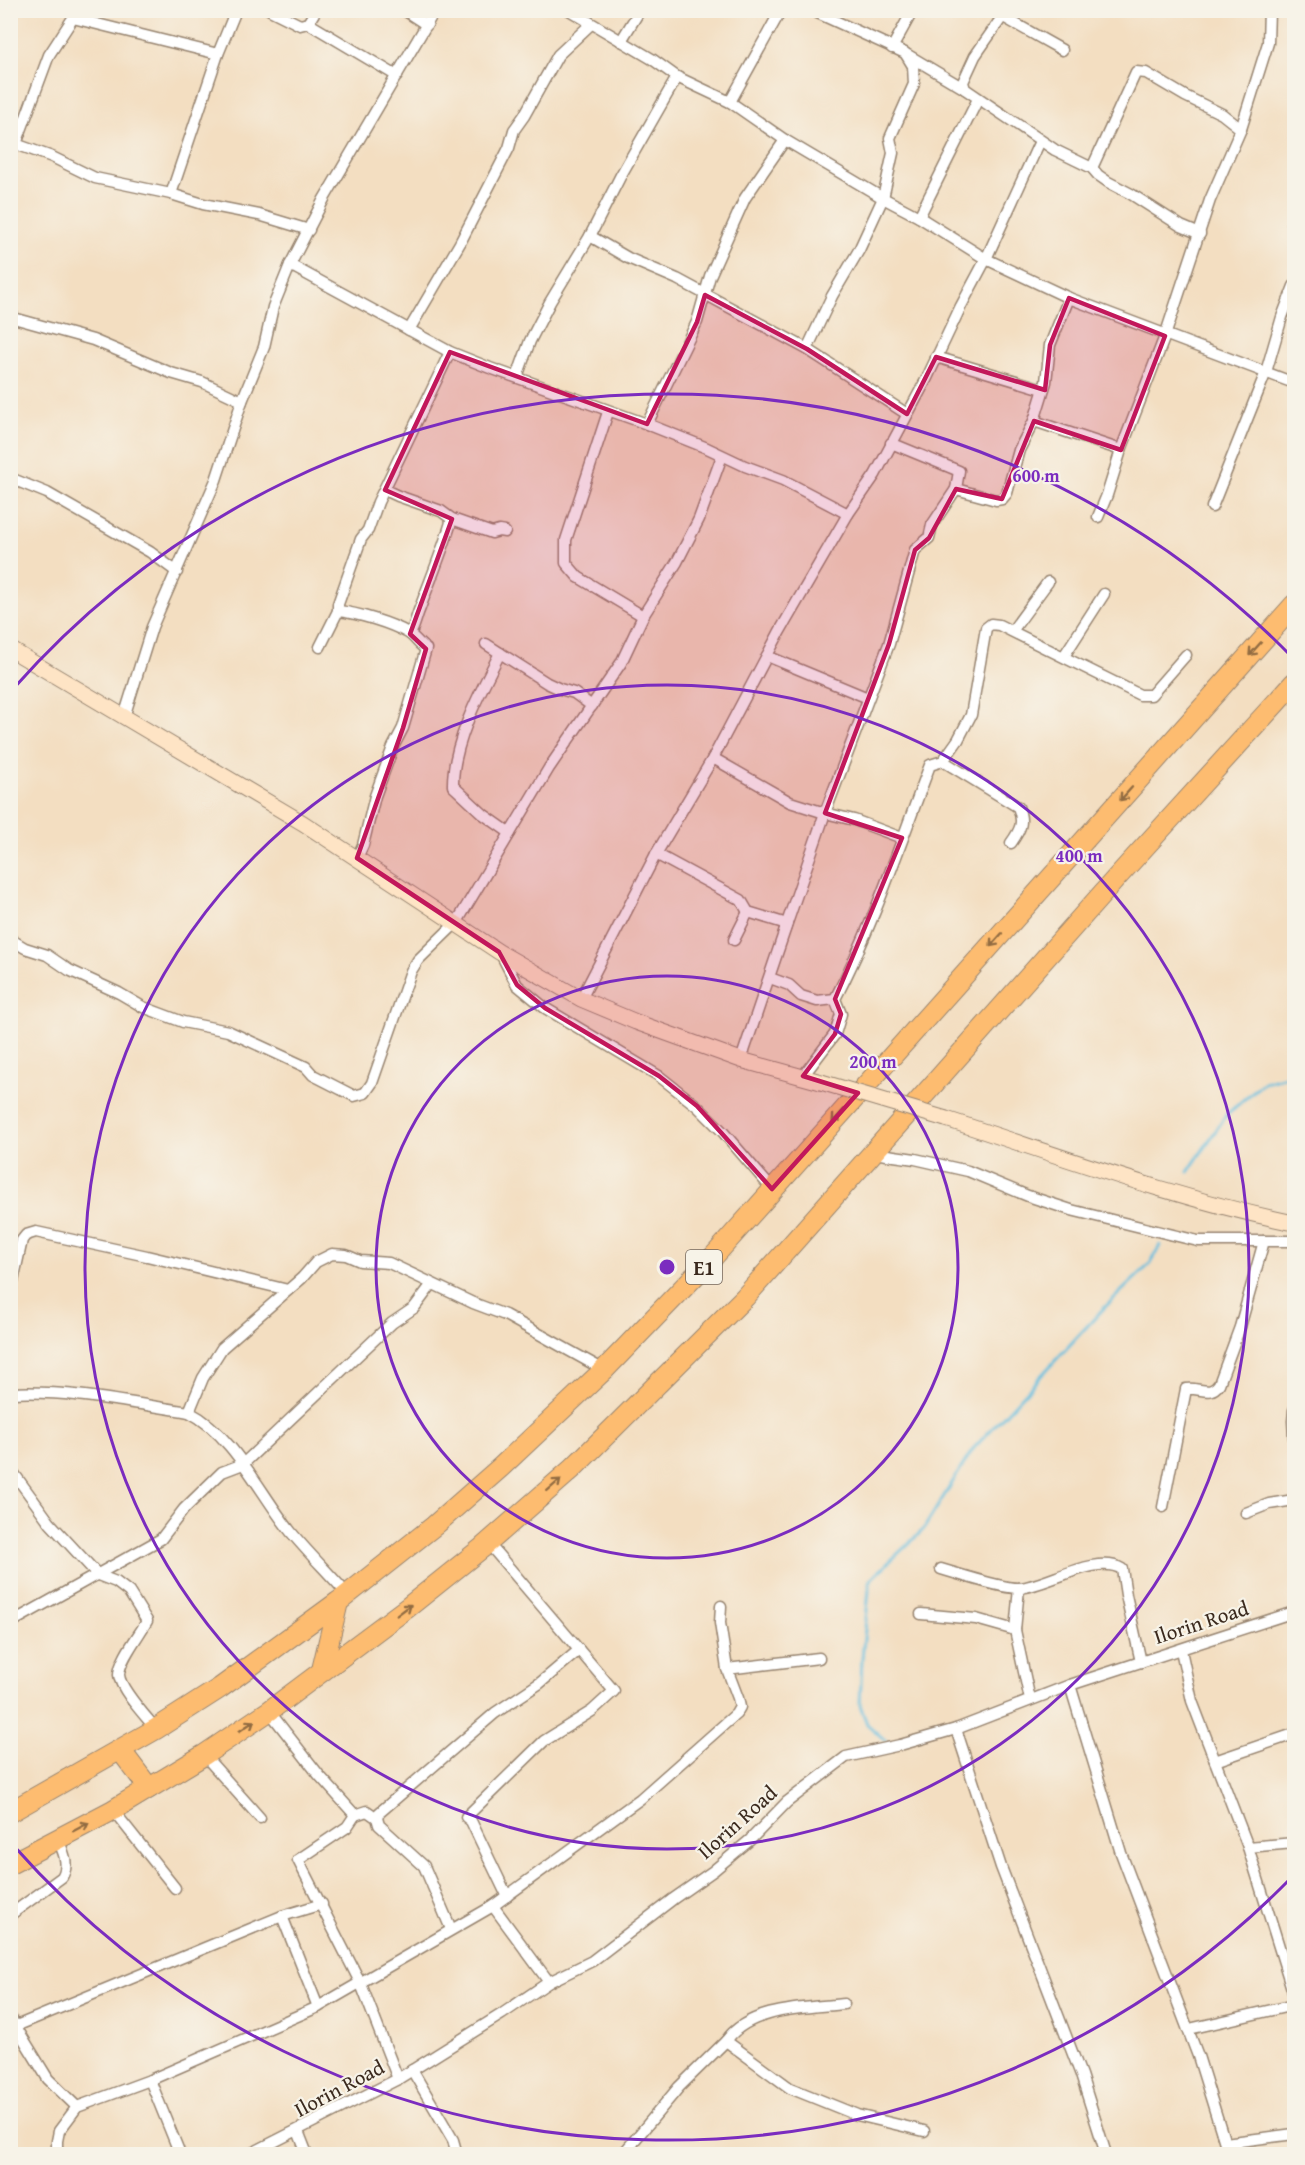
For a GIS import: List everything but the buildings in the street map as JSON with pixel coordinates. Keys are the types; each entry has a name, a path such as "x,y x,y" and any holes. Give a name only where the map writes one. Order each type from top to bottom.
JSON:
{"highway":[{"name":"E1","path":"10,1812 121,1751 220,1688 343,1598 434,1526 501,1467 604,1370 714,1256 1294,605"},
{"name":"E1","path":"10,1864 113,1810 204,1755 269,1711 407,1608 488,1543 572,1468 745,1298 1119,875 1294,683"},
{"path":"322,1670 343,1598"},
{"path":"121,1751 149,1788"}],"main road":[{"path":"10,650 249,790 457,922 500,952 581,999 636,1022 741,1060 946,1119 1172,1192 1241,1212 1294,1223"}],"street":[{"path":"171,194 218,54 236,10"},
{"path":"270,10 300,25 308,22 316,10"},
{"path":"404,10 427,25"},
{"path":"124,717 152,627 216,480 242,401 264,347 273,307 290,265 324,199 435,10"},
{"path":"569,10 652,59 677,77 730,102 785,140 883,198 920,217 986,259 1069,298 1294,383"},
{"path":"621,41 640,10"},
{"path":"730,102 781,10"},
{"path":"811,10 905,53 965,89 1040,141 1092,168 1108,182 1173,221 1200,234"},
{"path":"892,48 913,10"},
{"path":"991,10 1005,14 1062,50"},
{"path":"1098,517 1165,336 1210,200 1241,129 1268,43 1269,10"},
{"path":"965,89 963,82 975,56 1005,14"},
{"path":"218,54 73,18 50,54 13,143 52,157 95,178 259,215 309,230"},
{"path":"308,22 397,75"},
{"path":"409,330 460,243 508,148 514,130 558,55 591,24"},
{"path":"807,349 832,296 859,250 883,198 893,153 890,138 914,84 913,66 905,53"},
{"path":"1092,168 1136,72 1146,73 1222,114 1241,129"},
{"path":"517,377 530,342 550,302 590,236 677,77"},
{"path":"920,217 978,99"},
{"path":"647,424 697,322 710,276 745,198 785,140"},
{"path":"581,999 656,854 907,414 986,259 1040,141"},
{"path":"1294,216 1292,221 1294,236"},
{"path":"590,236 628,258 677,279 807,349 907,414"},
{"path":"290,265 450,352 608,412 647,424 783,480 848,514"},
{"path":"1212,507 1266,372 1282,317 1294,286"},
{"path":"956,489 996,500 1002,499 1007,492 1019,450 1034,420 1046,382 1050,345 1069,298"},
{"path":"10,317 93,340 171,373 202,382 242,401"},
{"path":"320,647 338,610 338,604 361,539 368,530 450,352"},
{"path":"936,357 1043,390"},
{"path":"608,412 566,540 566,563 578,577 643,615"},
{"path":"1034,420 1121,450"},
{"path":"741,1060 825,813 888,644 915,550 929,538 932,525 956,489 959,471 891,443"},
{"path":"10,939 143,1007 183,1022 228,1031 306,1067 313,1075 354,1096 365,1093 372,1083 411,971 418,960 457,922 549,768 621,663 643,615 677,562 699,519 722,456"},
{"path":"10,478 46,493 150,552 177,572"},
{"path":"385,490 441,511 452,519 492,533 505,532"},
{"path":"410,634 444,547 452,519"},
{"path":"1012,631 1048,582"},
{"path":"1064,657 1104,594"},
{"path":"338,610 366,617 410,634 419,645 426,649 403,728 393,747 375,796 363,845 357,858"},
{"path":"835,999 869,927 930,765 943,761 958,740 971,715 986,628 991,624 999,625 1140,695 1151,696 1186,655"},
{"path":"486,644 547,682 574,693 592,706"},
{"path":"500,653 482,688 457,754 453,786 483,814 510,833"},
{"path":"768,656 843,690 868,698"},
{"path":"712,758 790,802 854,820 902,838"},
{"path":"943,761 1018,807 1023,819 1021,830 1011,843"},
{"path":"656,854 741,900 748,912 787,924 785,928"},
{"path":"734,940 748,912"},
{"path":"500,952 517,986 545,1008 659,1076 697,1106 723,1132 772,1189"},
{"path":"770,978 789,985 801,996 817,1001 835,999"},
{"path":"803,1076 835,1034 842,1014 835,999"},
{"path":"873,1153 915,1159 968,1171 1029,1196 1071,1209 1198,1241 1294,1241"},
{"path":"10,1294 22,1240 36,1232 288,1290"},
{"path":"1163,1507 1186,1389 1195,1388 1208,1392 1215,1390 1219,1384 1240,1327 1264,1241"},
{"path":"189,1412 203,1378 222,1348 316,1262 332,1254 360,1261 389,1263 472,1303 505,1314 604,1370"},
{"path":"10,1623 161,1539 184,1509 222,1472 243,1464 392,1323 414,1308 432,1284"},
{"path":"10,1393 30,1392 96,1397 189,1412 200,1418 243,1464 290,1531 343,1598"},
{"path":"1294,1410 1294,1438"},
{"path":"10,1468 50,1523 98,1575 116,1582 129,1592 147,1621 124,1659 119,1675 124,1686 156,1729"},
{"path":"1246,1513 1269,1504 1294,1500"},
{"path":"488,1543 614,1690 592,1711 544,1741 466,1817 471,1821 507,1896"},
{"path":"941,1569 1019,1588 1100,1564 1116,1565 1122,1569 1141,1662"},
{"path":"1019,1588 1015,1630 1030,1700"},
{"path":"57,2152 59,2131 77,2107 150,2080 318,2007 361,1984 493,1906 640,1799 736,1714 740,1707 727,1669 720,1623 721,1606"},
{"name":"Ilorin Road","path":"250,2154 398,2079 549,1982 592,1961 713,1871 750,1840 787,1802 836,1763 855,1755 956,1729 1070,1685 1294,1612"},
{"path":"921,1614 976,1619 1015,1630"},
{"path":"377,1818 379,1813 495,1713 540,1683 579,1650"},
{"path":"1181,1650 1192,1701 1248,1847 1294,1995"},
{"path":"727,1669 819,1658"},
{"path":"1070,1685 1121,1853 1189,2029 1225,2142 1224,2154"},
{"path":"269,1711 319,1775 355,1815"},
{"path":"956,1729 1001,1867 1081,2075 1106,2154"},
{"path":"1215,1761 1294,1734"},
{"path":"204,1755 260,1818"},
{"path":"113,1810 175,1888"},
{"path":"398,2079 361,1984 298,1860 347,1827 355,1815 368,1811 377,1818 379,1825 424,1866 451,1929"},
{"path":"10,1915 62,1877 66,1870 66,1860 58,1839"},
{"path":"1248,1847 1294,1843"},
{"path":"77,2107 48,2079 13,2021 282,1916 322,1904"},
{"path":"493,1906 549,1982"},
{"path":"282,1916 318,2007"},
{"path":"623,2154 679,2087 726,2041 731,2033 755,2019 778,2011 844,2004"},
{"path":"1189,2029 1294,2005"},
{"path":"726,2041 790,2088 857,2115 924,2131"},
{"path":"412,2070 453,2140 457,2154"},
{"path":"150,2080 180,2154"},
{"path":"298,2131 307,2154"},
{"path":"1225,2142 1294,2134"}],"highlighted area":[{"path":"705,295 807,349 907,414 936,357 1045,390 1050,345 1069,298 1165,336 1121,450 1034,421 1002,499 956,489 929,538 915,550 889,644 825,813 902,838 835,999 841,1014 835,1034 803,1076 858,1093 772,1189 697,1106 659,1076 545,1008 517,985 499,952 357,858 403,728 426,649 410,634 452,519 385,490 450,352 647,424 697,322"}],"waterway":[{"path":"1188,1172 1227,1114 1264,1082 1294,1074"},
{"path":"886,1741 867,1724 860,1705 870,1580 923,1530 973,1449 1105,1307 1151,1263 1160,1245"}]}
